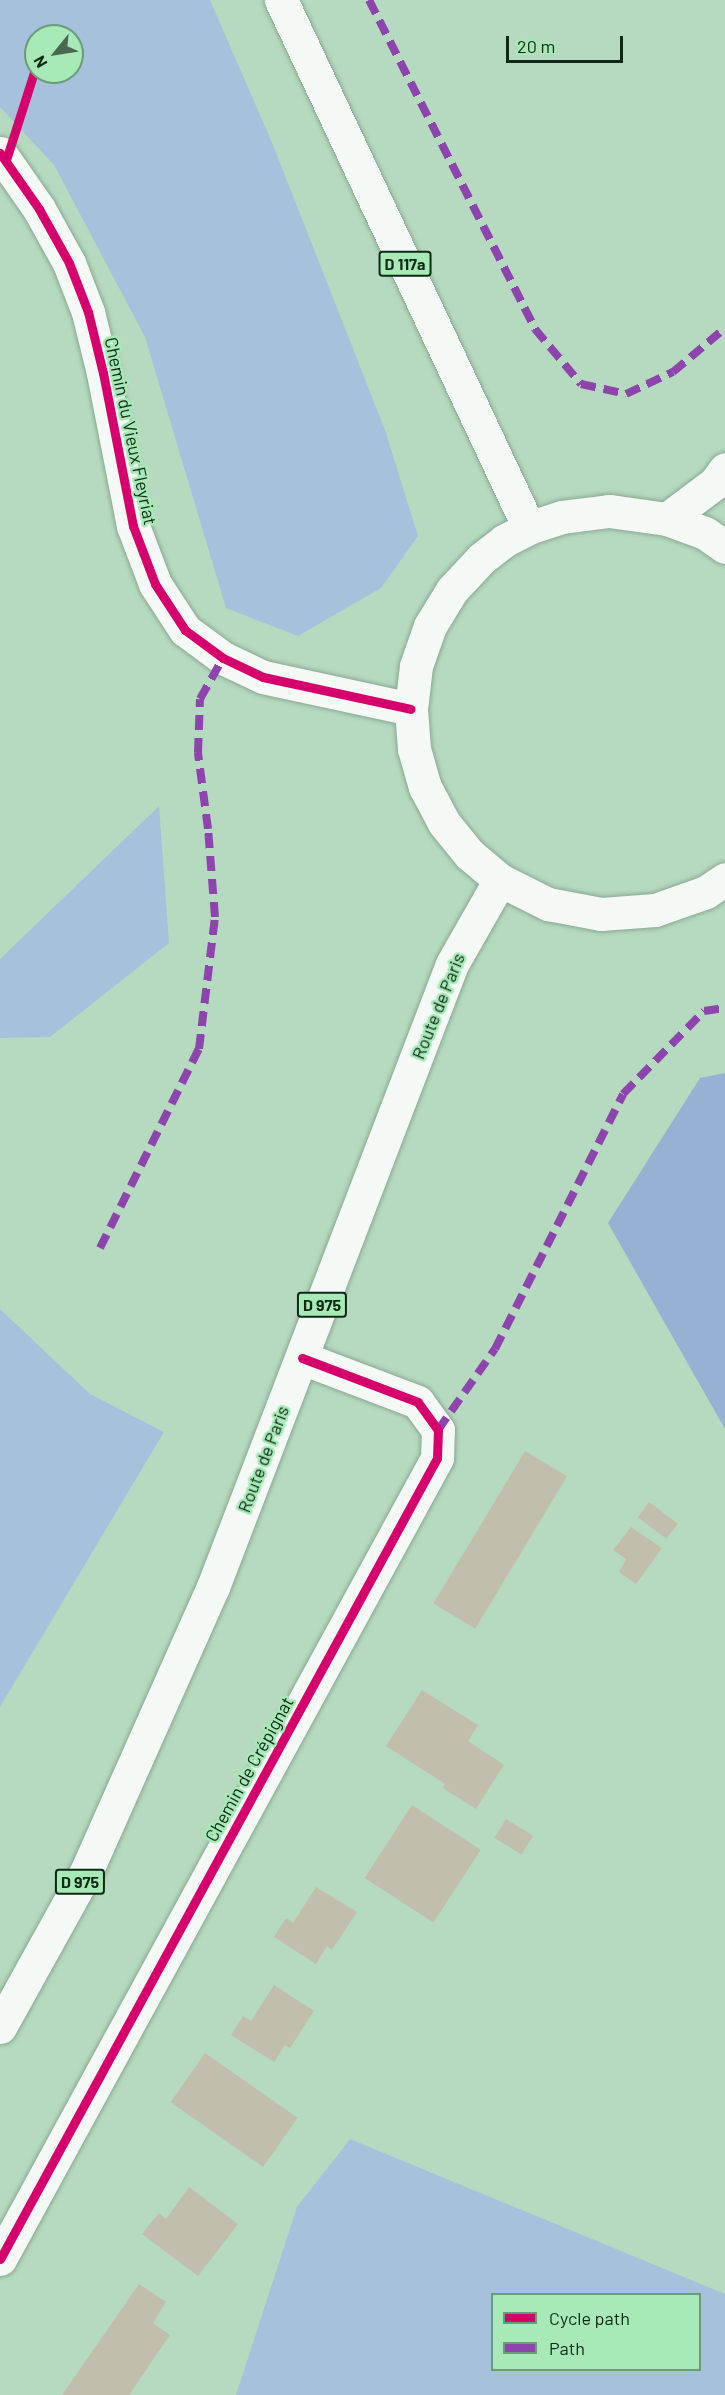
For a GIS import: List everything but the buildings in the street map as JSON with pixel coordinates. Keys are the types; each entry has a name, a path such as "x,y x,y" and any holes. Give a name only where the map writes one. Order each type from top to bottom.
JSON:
{"main road":[{"name":"D 117a","path":"281,0 529,528"},
{"name":"Chemin du Vieux Fleyriat","path":"0,153 39,209 69,263 88,312 103,373 133,526 155,584 185,630 223,658 263,677 411,709"},
{"path":"667,519 715,483 725,469"},
{"path":"725,548 705,533 667,519 609,511 562,517 529,528 504,541 482,559 452,590 430,626 416,666 411,709 414,749 425,788 444,823 469,854 500,880 548,904 601,914 655,910 706,892 725,879"},
{"name":"Route de Paris","path":"0,2027 86,1872 213,1587 452,964 500,880"},
{"name":"Chemin de Crépignat","path":"0,2259 437,1458 438,1430 418,1402 302,1358"}],"shaded area":[{"path":"0,0 210,0 273,145 385,430 418,536 381,588 298,636 226,608 145,337 54,165 0,107"},
{"path":"159,806 169,943 50,1037 0,1038 0,959"},
{"path":"725,1073 725,1429 608,1223 700,1078"},
{"path":"0,1309 90,1394 164,1432 0,1707"},
{"path":"350,2139 725,2294 725,2395 236,2395 297,2207"}],"marked path":[{"path":"369,0 535,329 581,384 626,394 673,372 725,328"},
{"path":"100,1248 199,1049 215,917 208,829 198,753 200,699 223,658"},
{"path":"438,1430 495,1349 623,1094 704,1011 725,1008"}],"cycle path":[{"path":"6,160 30,84"},
{"path":"0,153 39,209 69,263 88,312 103,373 133,526 155,584 185,630 223,658 263,677 411,709"},
{"path":"0,2259 437,1458 438,1430 418,1402 302,1358"}]}
